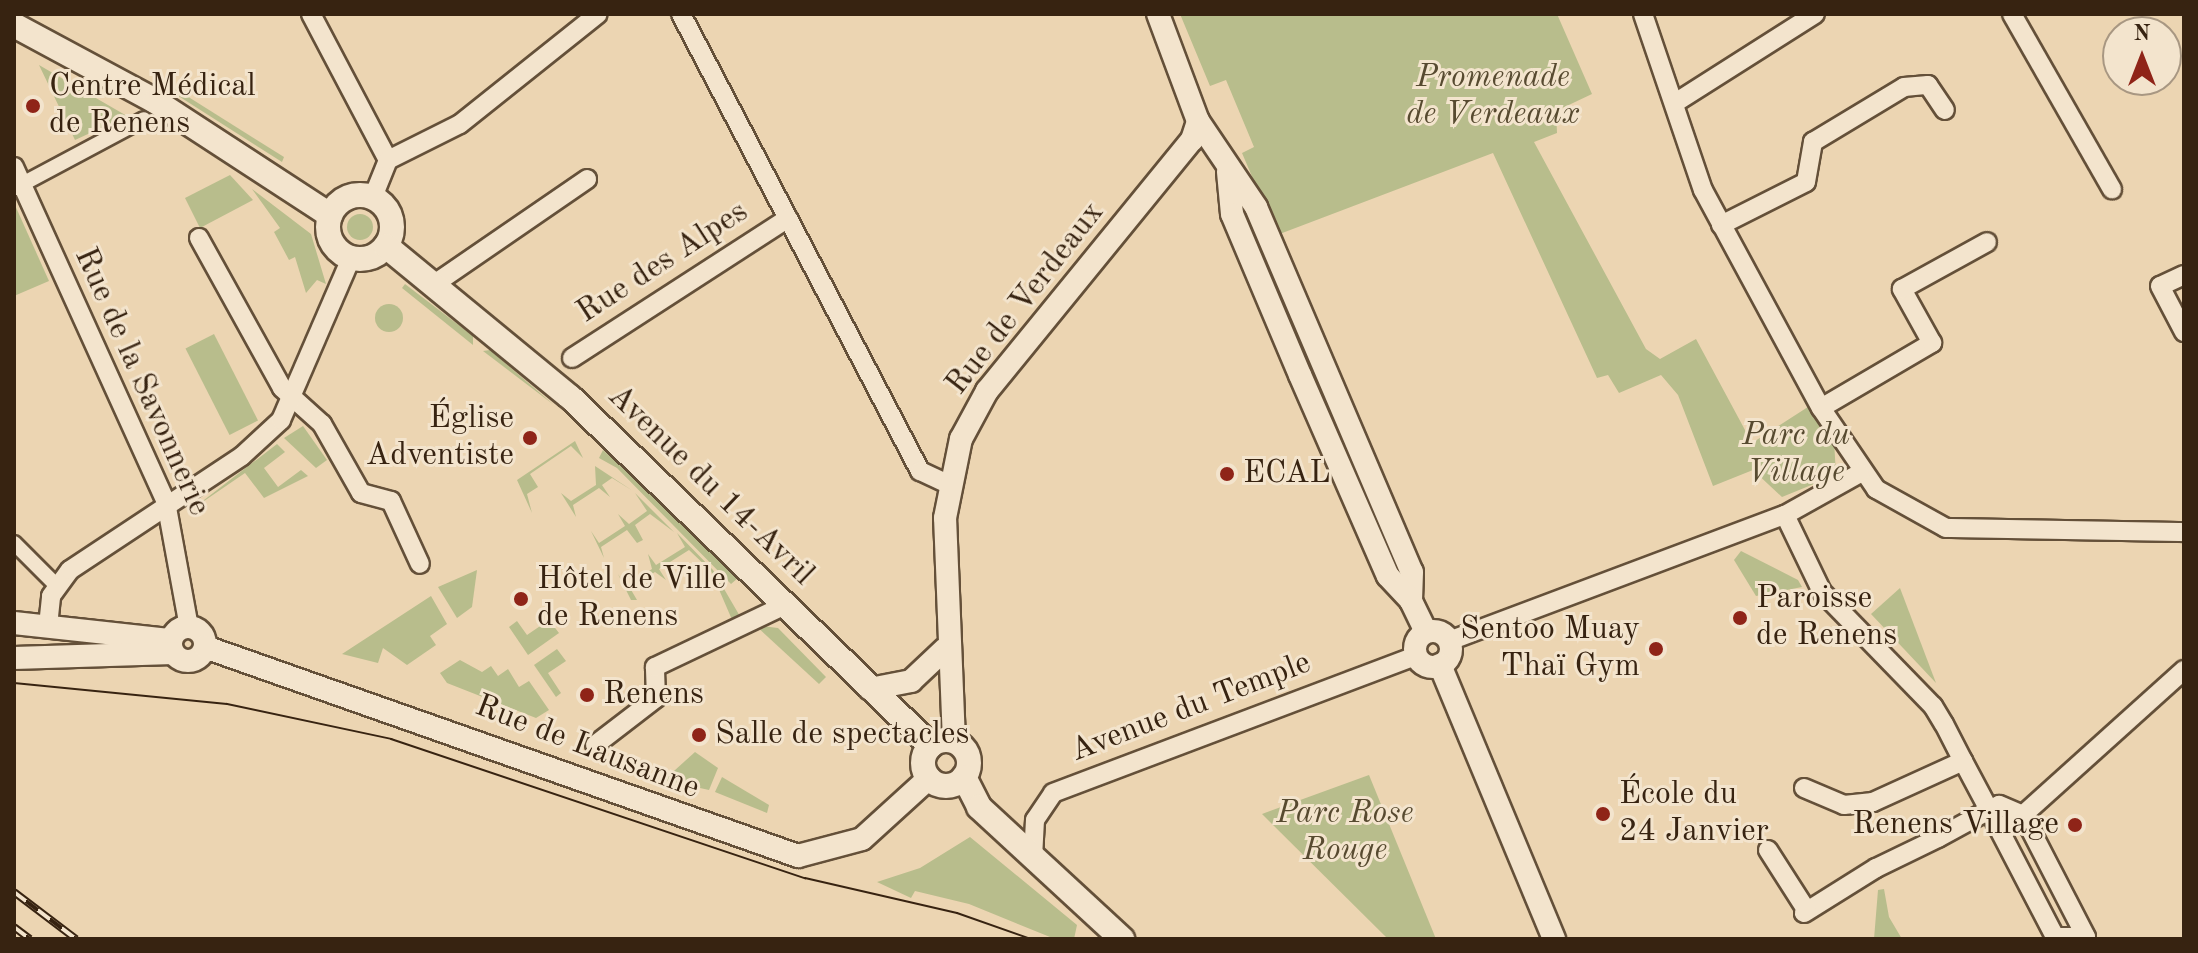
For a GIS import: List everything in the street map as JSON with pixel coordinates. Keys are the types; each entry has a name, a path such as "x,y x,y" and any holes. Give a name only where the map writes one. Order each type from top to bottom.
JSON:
{"main road":[{"path":"14,25 155,101 330,215"},
{"path":"348,197 373,197 391,219 386,246 370,257 351,258 331,241 330,215 348,197"},
{"name":"Avenue du 14-Avril","path":"386,246 570,397 787,604 870,689 942,743 968,754 964,777"},
{"path":"942,743 924,758 929,778 947,786 964,777 969,795 1122,939"}],"street":[{"path":"311,14 388,160"},
{"path":"373,197 388,160 460,124 598,14"},
{"name":"Rue des Alpes","path":"681,14 920,471 948,484"},
{"path":"1158,14 1198,121 1228,171 1256,207 1412,572 1411,601"},
{"path":"1643,14 1678,101 1703,190 1821,408 1860,473 1905,510 1946,528 2184,532"},
{"path":"1678,101 1815,14"},
{"path":"2012,14 2112,189"},
{"path":"1721,225 1806,182 1813,142 1904,87 1928,85 1945,110"},
{"path":"17,179 144,119"},
{"name":"Rue de Verdeaux","path":"942,743 948,484 987,391 1192,140 1198,121"},
{"path":"1228,171 1232,214 1300,375 1388,576 1411,601 1426,632 1449,641 1785,515 1860,473"},
{"name":"Rue de la Savonnerie","path":"17,179 166,502 178,640"},
{"path":"433,285 587,179"},
{"name":"Rue des Alpes","path":"572,358 788,218"},
{"path":"199,238 293,400 322,424 361,493 391,501 420,564"},
{"path":"1821,408 1932,343 1902,289 1987,242"},
{"path":"1250,256 1272,247"},
{"path":"48,626 56,585 166,502 242,456 293,400 351,258"},
{"path":"2184,275 2160,286 2184,332"},
{"path":"1300,375 1323,366"},
{"path":"1768,850 1806,912 1989,810 2011,807 2023,815 2087,938 2055,937 1989,810 1933,706 1822,592 1785,515"},
{"path":"14,543 56,585"},
{"name":"Rue de Lausanne","path":"595,745 656,698 655,667 787,604"},
{"path":"14,623 178,640"},
{"path":"1426,632 1416,656 1440,665"},
{"path":"14,658 178,640 201,633 205,647 191,661 178,640"},
{"path":"1449,641 1440,665 1554,939"},
{"name":"Rue de Lausanne","path":"205,647 767,848 815,856 869,834 929,778"},
{"path":"870,689 911,681 945,649"},
{"name":"Avenue du Temple","path":"1033,858 1035,820 1053,793 1183,741 1416,656"},
{"path":"2023,815 2184,670"},
{"path":"1804,788 1844,805 1873,802 1963,761"}],"green space":[{"path":"1180,14 1557,14 1592,94 1556,111 1557,133 1534,142 1646,349 1660,359 1696,339 1752,443 1811,405 1834,440 1836,475 1782,497 1753,470 1713,486 1678,395 1661,375 1619,393 1608,375 1597,378 1493,153 1277,235 1242,153 1254,147 1226,80 1210,86"},
{"path":"39,65 82,90 127,116 75,140"},
{"path":"171,86 284,157 282,162 169,90"},
{"path":"230,175 253,200 200,228 185,198"},
{"path":"252,189 311,234 326,284 317,280 306,293 295,257 289,260 274,232 280,228"},
{"path":"14,203 49,281 14,296"},
{"path":"360,214 369,218 373,227 369,236 360,240 351,236 347,227 351,218"},
{"path":"405,284 473,336 473,345 402,288"},
{"path":"389,304 399,308 403,318 399,328 389,332 379,328 375,318 379,308"},
{"path":"214,334 258,420 230,435 185,349"},
{"path":"490,350 554,405 483,351"},
{"path":"303,426 327,460 316,468 284,438"},
{"path":"575,441 583,458 571,446 530,474 538,487 527,494 532,513 517,480"},
{"path":"277,444 285,452 264,468 278,487 301,470 308,476 264,498 245,473 191,510"},
{"path":"603,450 738,578 731,584 617,468 599,458"},
{"path":"595,466 633,491 612,478 602,485 610,497 599,488 573,505 576,517 561,493 571,501 596,485"},
{"path":"635,493 674,532 650,514 635,525 643,540 637,543 627,530 601,547 604,558 591,531 599,543 625,526 618,514 629,524 647,511"},
{"path":"677,533 713,570 741,618 733,622 711,571 689,550 659,569 666,580 655,572 630,588 637,600 631,600 618,574 626,586 652,569 648,554 656,565 685,547"},
{"path":"1741,551 1798,580 1802,587 1756,596 1734,560"},
{"path":"477,570 472,607 457,618 438,587"},
{"path":"1900,588 1936,683 1871,614"},
{"path":"431,596 447,624 430,636 436,645 407,665 383,648 378,663 342,654"},
{"path":"549,620 559,633 528,655 509,627 517,621 527,635"},
{"path":"755,625 778,628 826,677 819,684"},
{"path":"557,649 566,661 548,673 561,693 556,697 534,665"},
{"path":"460,660 482,672 491,666 498,676 508,669 519,687 529,681 549,710 536,718 447,683 440,673"},
{"path":"695,752 718,768 709,790 664,780"},
{"name":"Parc Rose Rouge","path":"1369,775 1436,939 1388,939 1262,814"},
{"path":"722,777 769,805 767,813 715,792"},
{"path":"970,837 1077,925 1074,939 1055,939 969,904 915,891 911,898 877,882 920,868"},
{"path":"1884,889 1889,917 1902,939 1874,939 1878,890"}],"tram line":[{"path":"14,683 227,704 391,739 805,878 957,913 1031,939"}],"railway":[{"path":"14,892 76,939"},
{"path":"14,927 30,939"}],"place":[{"name":"Centre Médical de Renens","path":"33,106"},
{"name":"Église Adventiste","path":"530,438"},
{"name":"ECAL","path":"1227,474"},
{"name":"Hôtel de Ville de Renens","path":"521,599"},
{"name":"Paroisse de Renens","path":"1740,618"},
{"name":"Sentoo Muay Thaï Gym","path":"1656,649"},
{"name":"Renens","path":"587,695"},
{"name":"Salle de spectacles","path":"699,735"},
{"name":"École du 24 Janvier","path":"1603,814"},
{"name":"Renens Village","path":"2075,825"}],"park label":[{"name":"Promenade de Verdeaux","path":"1493,98"},
{"name":"Parc du Village","path":"1796,456"}]}
